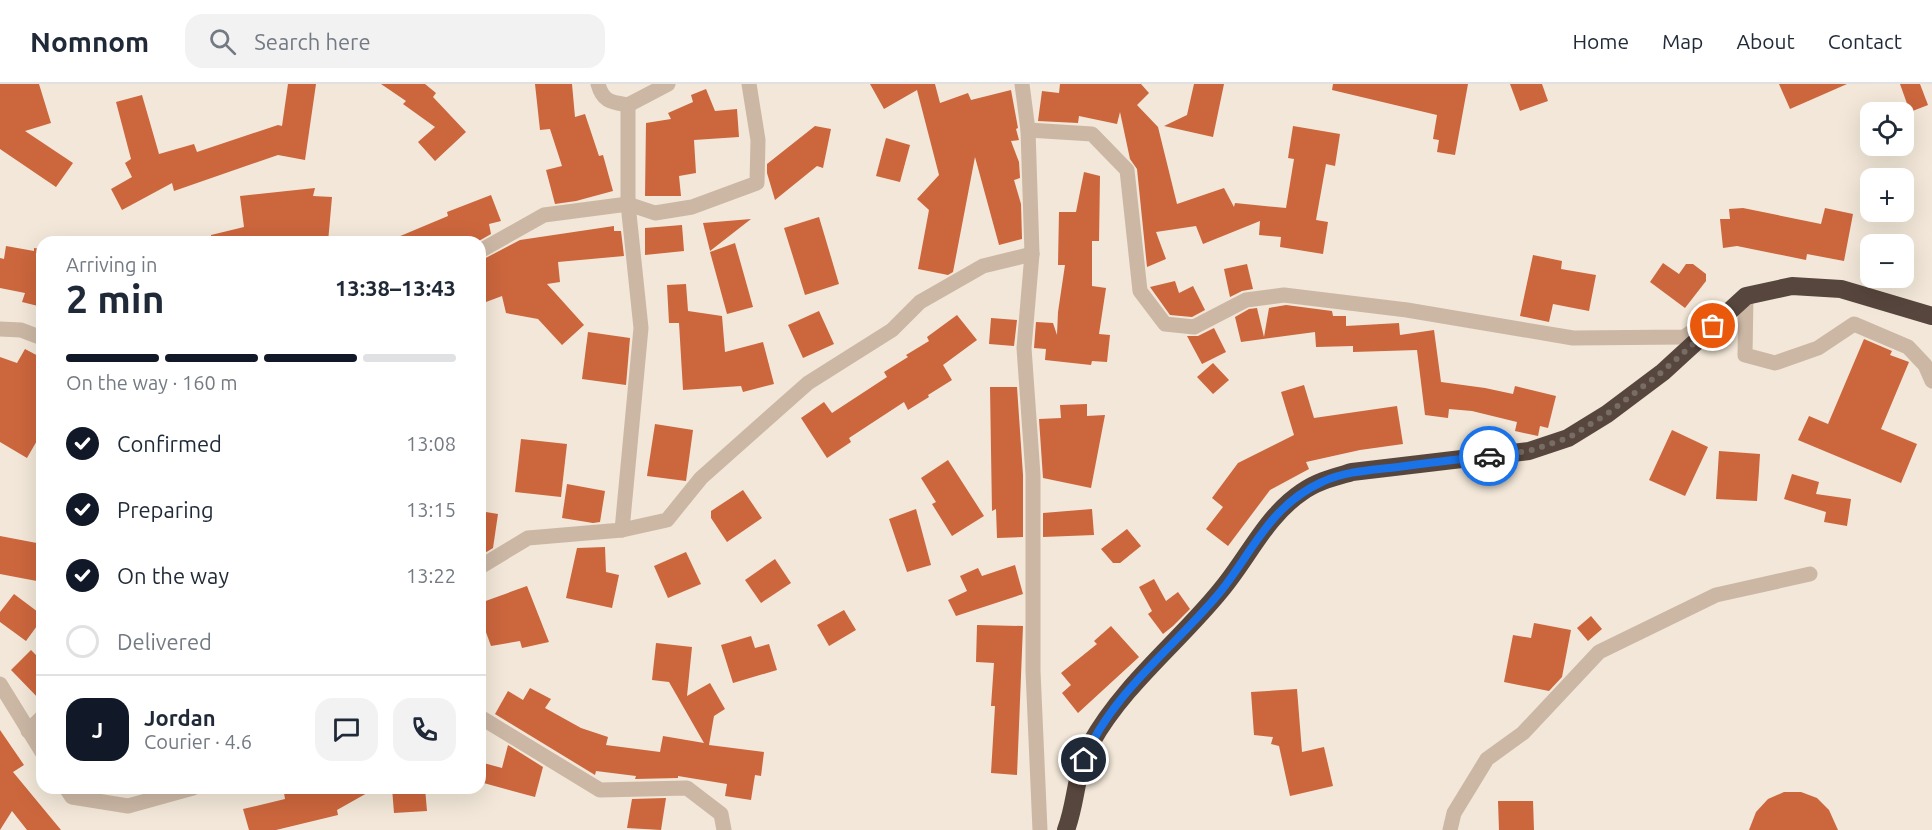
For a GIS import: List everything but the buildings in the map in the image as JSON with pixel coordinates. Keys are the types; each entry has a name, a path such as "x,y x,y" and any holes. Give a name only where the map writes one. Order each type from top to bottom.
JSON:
{"highway":[{"path":"1066,830 1077,776 1090,744 1120,699 1221,590 1273,517 1302,492 1325,480 1353,472 1529,451 1568,438 1607,414 1662,372 1746,296 1792,286 1841,289 1932,316"}],"street":[{"path":"598,84 601,95 606,99 628,105 668,84"},
{"path":"486,247 544,215 628,204 655,213 692,207 757,183 758,140 749,84"},
{"path":"1022,84 1028,129 1032,254 1024,348 1033,475 1033,671 1040,830"},
{"path":"622,530 641,328 628,204 628,105"},
{"path":"1028,129 1092,134 1126,170 1140,291 1165,324 1194,327 1246,300 1284,295 1407,310 1573,338 1684,337 1746,296"},
{"path":"486,563 528,538 622,530 666,520 701,477 808,383 892,330 921,302 983,266 1032,254"},
{"path":"1746,296 1745,355 1775,363 1818,348 1854,324 1908,347 1924,365 1932,381"},
{"path":"0,329 21,330 36,336"},
{"path":"1450,830 1454,813 1487,759 1523,733 1599,652 1716,595 1810,574"},
{"path":"0,684 36,743"},
{"path":"486,721 600,790 687,788 721,814 724,830"},
{"path":"28,731 36,723"},
{"path":"70,794 128,806 171,794"}],"way so far":[{"path":"1489,456 1529,451 1568,438 1607,414 1662,372 1713,326"}],"route":[{"path":"1084,760 1090,744 1120,699 1221,590 1273,517 1302,492 1325,480 1353,472 1489,456"}]}
